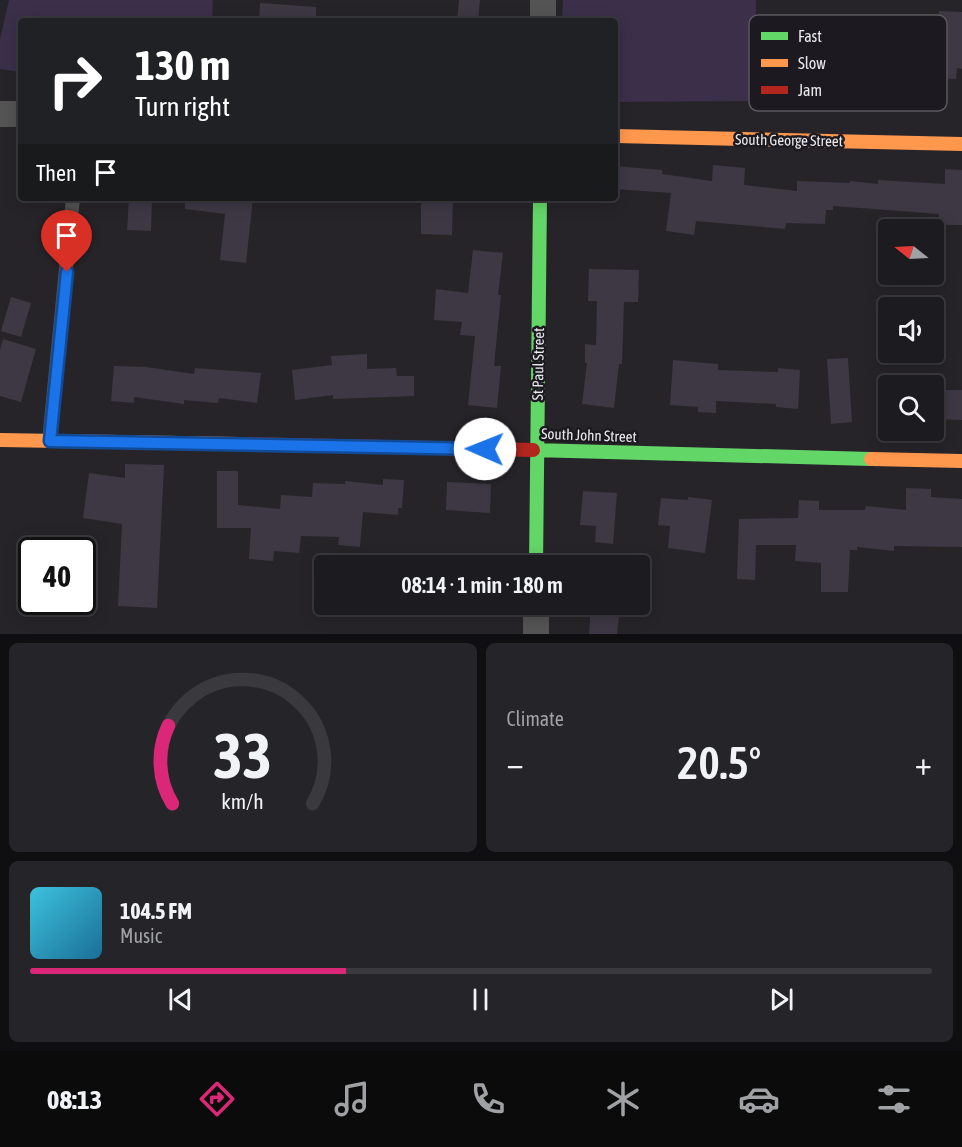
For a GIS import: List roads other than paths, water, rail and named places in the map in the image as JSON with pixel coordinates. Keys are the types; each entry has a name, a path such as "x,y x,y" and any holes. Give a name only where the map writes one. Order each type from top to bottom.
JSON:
{"street":[{"path":"543,0 543,18"},
{"path":"0,114 18,114"},
{"name":"South George Street","path":"618,136 962,144"},
{"name":"St Paul Street","path":"536,555 540,201"},
{"name":"South John Street","path":"0,440 962,461"},
{"path":"536,615 536,634"}],"lane":[{"path":"50,441 73,201"}]}
